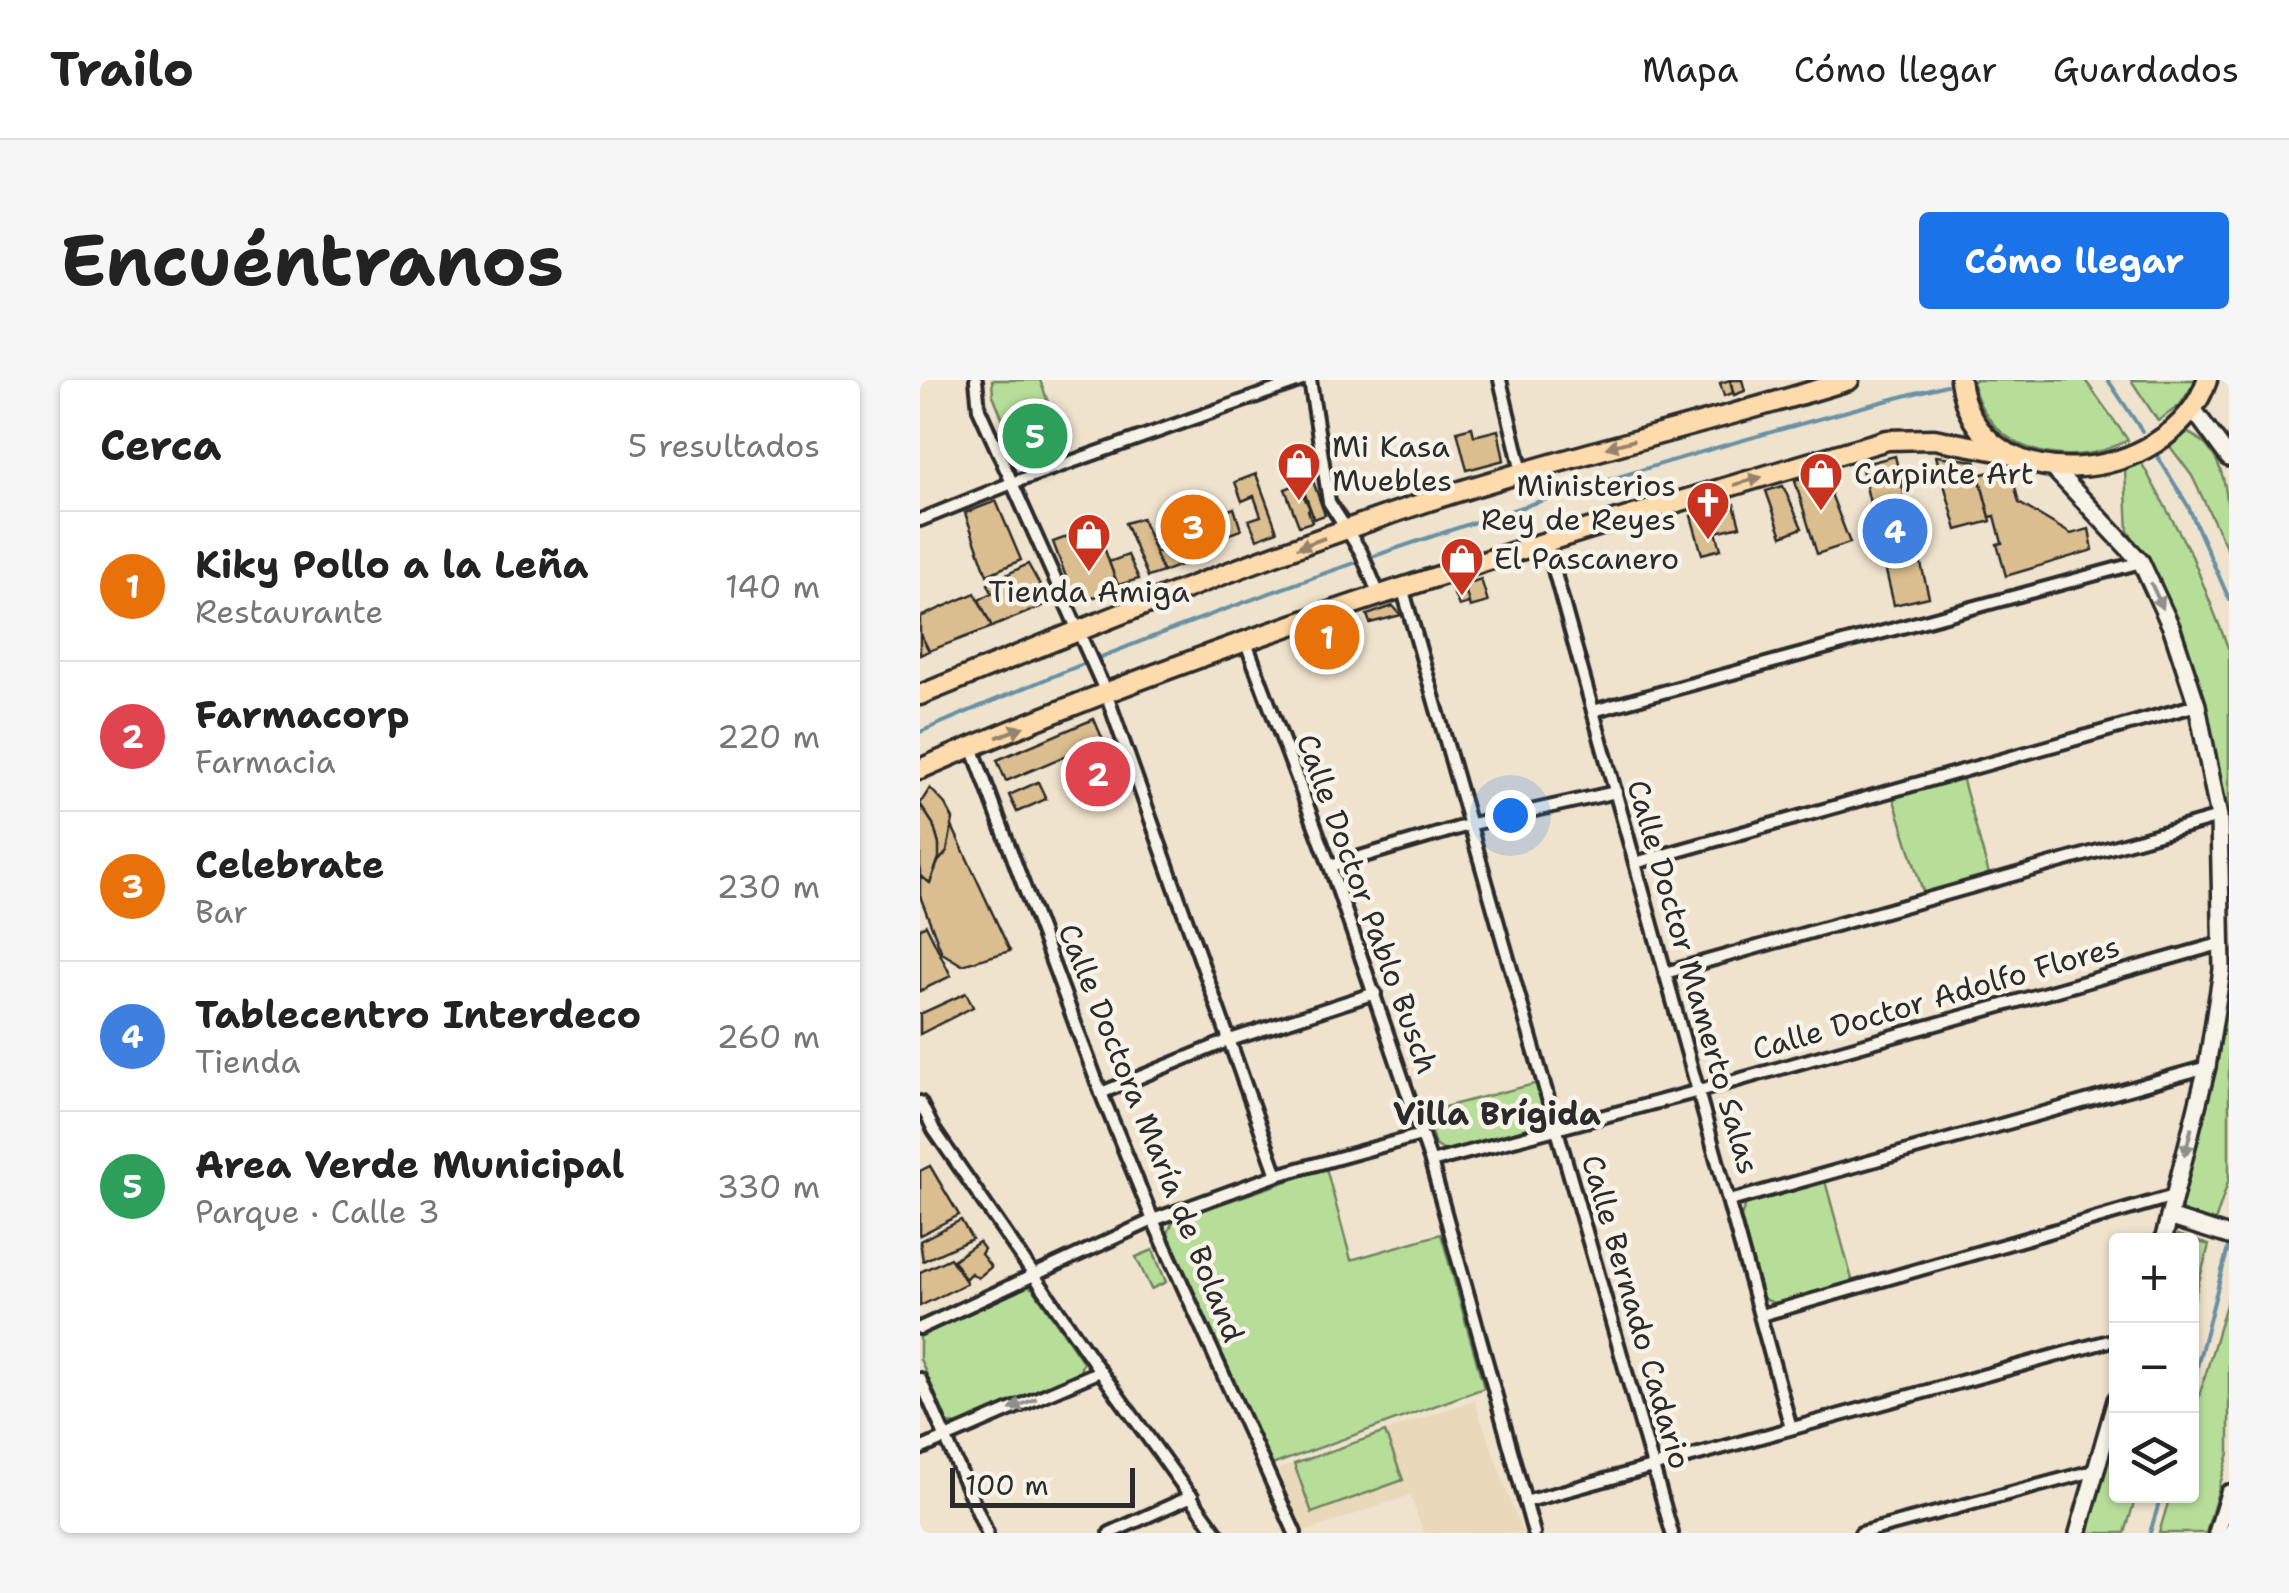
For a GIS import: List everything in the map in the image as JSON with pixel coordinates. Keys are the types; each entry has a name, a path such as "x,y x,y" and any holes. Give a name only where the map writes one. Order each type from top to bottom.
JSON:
{"highway":[{"path":"920,694 1349,530 1522,472 1849,380"},
{"path":"1960,380 1969,413 1979,429 2008,453"},
{"path":"920,770 1102,686 1546,540 1887,440 1934,439 2008,453 2052,467 2099,466 2125,458 2174,428 2193,409 2207,380"}],"main road":[{"path":"2193,409 2229,458"},
{"path":"2052,467 2141,562 2172,629 2197,704 2219,817 2222,970 2207,1067 2164,1233"},
{"path":"2169,1217 2229,1236"},
{"path":"2078,1533 2112,1413"},
{"path":"2217,1533 2229,1494"}],"street":[{"path":"976,380 979,409 1102,686 1277,1175"},
{"path":"920,520 1012,482 1302,380"},
{"path":"1310,380 1329,502 1369,566 1378,594"},
{"path":"1500,380 1522,472"},
{"name":"Calle Doctor Mamerto Salas","path":"1546,540 1791,1428"},
{"path":"1594,711 2141,562"},
{"name":"Calle Bernado Cadario","path":"1402,586 1672,1533"},
{"name":"Calle Doctor Pablo Busch","path":"1244,640 1330,866 1431,1162 1534,1533"},
{"path":"1635,864 2197,704"},
{"name":"Calle Doctora María de Boland","path":"972,746 1152,1220 1295,1533"},
{"path":"1330,866 1472,824 1616,792"},
{"path":"1665,973 2219,817"},
{"name":"Calle Doctor Adolfo Flores","path":"1431,1162 2223,943"},
{"path":"1101,1093 1230,1040 1375,993"},
{"path":"1730,1202 2207,1067"},
{"path":"920,1102 934,1130 1100,1371 1217,1533"},
{"path":"920,1328 1152,1220 1277,1175 1421,1135"},
{"path":"1761,1316 2174,1196"},
{"path":"1525,1502 2109,1341"},
{"path":"920,1449 1100,1371"},
{"path":"920,1379 987,1533"},
{"path":"1861,1533 2097,1470"},
{"path":"1110,1533 1192,1496"}],"shaded area":[{"path":"1474,1400 1522,1533 1424,1533 1410,1495 1301,1533 1278,1469"}],"green space":[{"path":"992,380 1040,380 1066,451 1023,470 993,395"},
{"path":"1972,380 2085,380 2128,440 2080,455 2033,450 1994,425"},
{"path":"2131,380 2196,380 2180,405 2158,421"},
{"path":"2182,431 2198,438 2218,463 2227,496 2229,553 2192,476 2166,441"},
{"path":"2140,460 2192,556 2229,650 2229,854 2222,783 2197,681 2168,597 2128,531 2125,470"},
{"path":"1962,777 1990,878 1924,895 1893,797"},
{"path":"2229,977 2229,1179 2215,1222 2183,1212 2181,1205 2217,1064"},
{"path":"1538,1083 1547,1113 1540,1126 1445,1151 1435,1145 1425,1112"},
{"path":"1326,1168 1351,1260 1441,1234 1484,1388 1272,1465 1168,1233 1173,1220"},
{"path":"1825,1181 1853,1283 1776,1304 1762,1298 1741,1217 1746,1203"},
{"path":"2199,1242 2209,1245 2199,1281"},
{"path":"1153,1250 1166,1282 1151,1289 1136,1257"},
{"path":"1028,1286 1083,1362 1079,1374 960,1426 948,1423 920,1359 920,1335"},
{"path":"2229,1294 2229,1453 2206,1533 2159,1533 2168,1503 2199,1503 2199,1397"},
{"path":"1385,1432 1403,1480 1312,1513 1294,1464"},
{"path":"2109,1455 2109,1503 2134,1503 2125,1533 2087,1533"}],"building":[{"path":"1730,380 1742,380 1745,391 1734,395"},
{"path":"1730,380 1733,393 1724,396 1720,383"},
{"path":"1472,427 1474,436 1498,430 1504,460 1467,470 1457,431"},
{"path":"1895,456 1929,597 1894,605 1861,465"},
{"path":"1936,456 1975,461 1991,521 1957,530"},
{"path":"2010,467 2019,503 2071,534 2089,529 2093,550 2006,576 1997,544 2002,543 1995,516 1990,517 1979,475"},
{"name":"Carpinte Art","path":"1823,473 1850,543 1817,554 1795,481"},
{"path":"1256,474 1277,531 1257,539 1249,520 1261,516 1254,496 1242,501 1235,482"},
{"path":"1313,481 1325,515 1314,519 1302,486"},
{"name":"Mi Kasa Muebles","path":"1298,484 1312,522 1299,526 1285,489"},
{"path":"1783,486 1802,528 1782,536 1766,491"},
{"path":"1201,492 1218,538 1182,551 1164,504"},
{"path":"996,501 1021,560 987,575 965,513"},
{"path":"1734,504 1740,526 1716,532 1710,511"},
{"path":"1234,508 1241,530 1218,538 1210,516"},
{"name":"Ministerios Rey de Reyes","path":"1710,511 1721,549 1702,554 1691,516"},
{"path":"1142,518 1163,572 1148,577 1125,523"},
{"name":"Tienda Amiga","path":"1096,526 1119,588 1073,605 1064,587 1069,585 1053,542"},
{"path":"1179,544 1191,561 1163,572 1155,553"},
{"path":"1128,555 1139,579 1118,585 1109,562"},
{"path":"1028,564 1050,603 992,627 979,600 992,593 988,584"},
{"path":"1481,579 1488,602 1470,607 1463,585"},
{"name":"El Pascanero","path":"1463,581 1469,603 1459,606 1450,585"},
{"path":"975,593 992,627 929,651 920,633 920,617"},
{"path":"1393,606 1401,615 1370,623 1367,615"},
{"path":"1332,627 1337,642 1323,647 1318,632"},
{"path":"920,633 929,651 920,655"},
{"path":"1094,719 1103,740 1006,781 997,760"},
{"path":"1113,753 1123,778 1083,794 1073,769"},
{"path":"1038,782 1046,799 1017,812 1009,795"},
{"path":"930,788 953,819 947,852 938,862 939,845 933,824 920,804"},
{"path":"920,804 933,824 939,845 930,883 920,876"},
{"path":"952,826 1010,951 962,965 942,953 920,896 920,876 930,883 938,862 947,852"},
{"path":"926,925 951,976 920,991 920,929"},
{"path":"966,993 973,1007 920,1034 920,1014"},
{"path":"930,1166 959,1215 920,1235 920,1171"},
{"path":"961,1220 972,1239 923,1261 920,1241"},
{"path":"979,1242 984,1249 981,1254 991,1267 978,1278 971,1273 965,1279 953,1260"},
{"path":"950,1258 967,1283 920,1306 920,1272"}],"waterway":[{"path":"2108,380 2142,431"},
{"path":"920,732 1171,630 1426,538 1685,457 1946,385"},
{"path":"2155,452 2188,506 2229,599"},
{"path":"2199,1359 2229,1244"},
{"path":"2150,1533 2159,1503"}],"place":[{"name":"Area Verde Municipal","path":"1035,436"},
{"name":"Mi Kasa Muebles","path":"1299,502"},
{"name":"Carpinte Art","path":"1821,512"},
{"name":"Celebrate","path":"1193,527"},
{"name":"Tablecentro Interdeco","path":"1895,531"},
{"name":"Ministerios Rey de Reyes","path":"1708,541"},
{"name":"Tienda Amiga","path":"1089,573"},
{"name":"El Pascanero","path":"1462,597"},
{"name":"Kiky Pollo a la Leña","path":"1327,637"},
{"name":"Farmacorp","path":"1098,774"}],"district":[{"name":"Villa Brígida","path":"1497,1114"}]}
